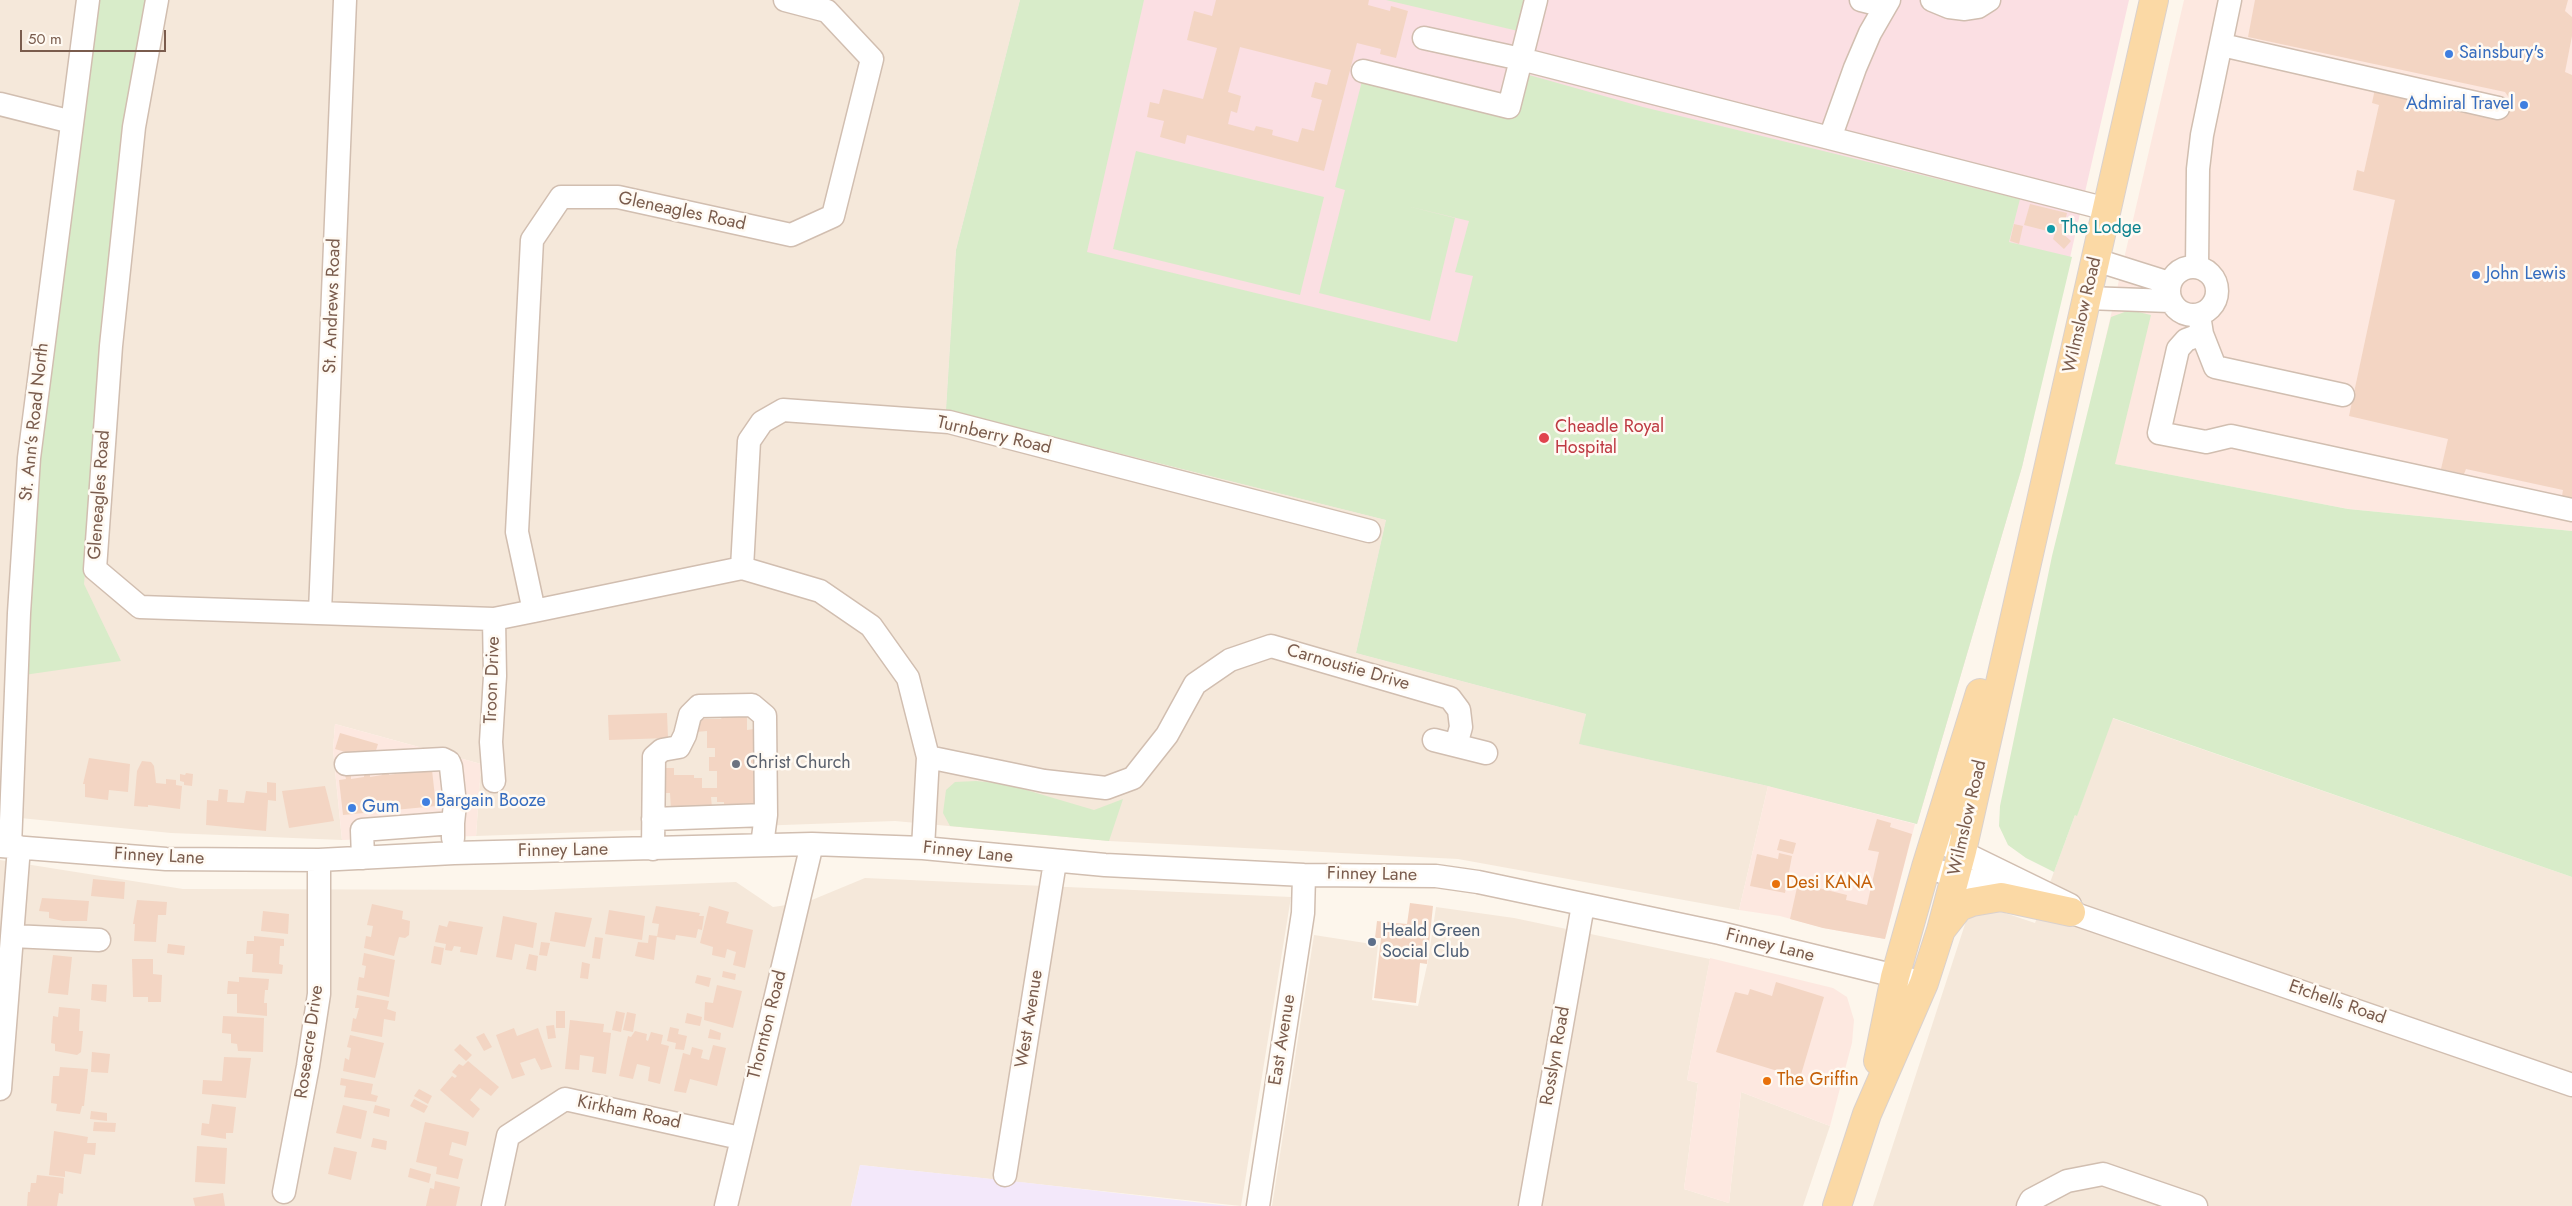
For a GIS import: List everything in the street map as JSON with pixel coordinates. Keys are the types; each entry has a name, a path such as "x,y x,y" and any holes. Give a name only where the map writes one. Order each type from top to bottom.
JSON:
{"main road":[{"name":"Wilmslow Road","path":"1867,1114 1924,983 1941,930 1962,850 2154,0"},
{"name":"Wilmslow Road","path":"1838,1206 1867,1114 1895,977 1926,868 2038,513"},
{"path":"1941,930 1959,907 1972,902 2001,897 2071,912"}],"street":[{"name":"St. Ann's Road North","path":"0,1089 12,936 10,847 19,622 29,458 88,0"},
{"name":"Gleneagles Road","path":"157,0 134,127 111,346 95,569 140,607 494,619 742,568 820,591 870,626 908,678 928,757 923,848"},
{"name":"St. Andrews Road","path":"320,612 345,0"},
{"name":"Gleneagles Road","path":"534,611 517,532 532,240 562,197 618,197 791,235 833,216 872,59 827,11 785,0"},
{"path":"1363,71 1508,107 1536,0"},
{"path":"1830,138 1858,59 1887,3 1861,0"},
{"path":"1932,0 1965,9 1978,7 1989,0"},
{"path":"2197,267 2198,169 2202,135 2230,0"},
{"path":"1424,38 1520,59 2107,209"},
{"path":"2222,45 2498,108"},
{"path":"0,104 72,122"},
{"path":"2096,260 2170,292 2178,311 2192,316 2201,324 2215,367 2343,395"},
{"path":"2170,292 2180,270 2197,267 2212,277 2217,288 2215,301 2201,324 2178,349 2159,433 2206,442 2231,436 2572,510"},
{"path":"2087,298 2170,292"},
{"name":"Turnberry Road","path":"742,568 749,441 762,422 783,410 949,422 1369,531"},
{"name":"Troon Drive","path":"494,619 495,676 482,743 494,781"},
{"name":"Carnoustie Drive","path":"928,757 1044,780 1106,788 1133,778 1167,735 1195,684 1230,660 1271,646 1450,698 1459,710 1461,727 1445,743 1486,753"},
{"path":"653,849 654,757 662,750 679,747 685,735 690,715 699,706 752,705 765,716 766,815 762,846"},
{"path":"346,764 443,758 449,762 455,804 453,823 454,853"},
{"path":"653,819 766,815"},
{"path":"362,858 362,830 453,823"},
{"name":"Etchells Road","path":"1935,839 1962,850 2102,922"},
{"name":"Finney Lane","path":"10,847 166,859 319,860 454,853 812,844 923,848 1055,862 1304,874 1436,876 1478,882 1583,906 1720,933 1924,983"},
{"name":"Thornton Road","path":"726,1206 740,1138 812,844"},
{"name":"Roseacre Drive","path":"284,1192 308,1066 319,994 319,860"},
{"name":"West Avenue","path":"1005,1175 1055,862"},
{"name":"Etchells Road","path":"1926,868 2102,922 2572,1085"},
{"name":"East Avenue","path":"1258,1206 1303,913 1304,874"},
{"name":"Rosslyn Road","path":"1530,1206 1583,906"},
{"path":"12,936 99,940"},
{"name":"Kirkham Road","path":"493,1206 508,1136 565,1099 740,1138"},
{"path":"2028,1206 2032,1200 2067,1181 2103,1174 2196,1206"}],"shaded area":[{"path":"0,0 1020,0 956,250 946,410 1386,520 1356,653 1586,714 1580,744 1768,786 1739,910 1458,859 1109,841 895,821 476,836 481,764 335,724 333,750 342,840 171,833 0,816"},
{"name":"Cheadle Royal Hospital","path":"1020,0 2129,0 2022,467 1917,824 1768,786 1579,744 1586,714 1356,653 1386,520 946,410 956,250"},
{"path":"2184,0 2572,0 2572,531 2348,509 2078,457"},
{"path":"2112,718 2572,877 2572,1206 1873,1206 1967,918 1993,909 2035,923"},
{"path":"335,724 481,764 476,836 342,840 333,750"},
{"path":"1768,786 1915,824 1885,939 1823,928 1780,916 1739,910"},
{"path":"0,860 183,889 532,890 736,882 773,907 807,902 865,878 1291,897 1241,1206 860,1165 851,1206 0,1206"},
{"path":"1436,907 1514,918 1710,959 1687,1080 1698,1083 1684,1189 1729,1203 1741,1092 1830,1126 1803,1206 1272,1206 1314,935 1378,945 1372,1000 1418,1006 1428,961"},
{"name":"The Griffin","path":"1710,958 1833,988 1847,997 1854,1020 1852,1043 1830,1126 1741,1092 1729,1203 1684,1189 1698,1083 1687,1080"},
{"path":"860,1165 1020,1182 1229,1206 851,1206"}],"green space":[{"path":"87,0 151,0 116,228 84,584 121,661 24,675 23,566"},
{"name":"Cheadle Royal Hospital","path":"1020,0 1144,0 1087,252 1457,342 1473,276 1455,272 1469,221 1407,206 1455,218 1430,321 1319,293 1345,190 1335,187 1363,77 1497,110 1522,73 1643,107 2020,199 2009,242 2072,257 2022,467 1917,824 1768,786 1579,744 1586,714 1356,653 1386,520 946,410 956,250"},
{"path":"1386,0 1526,0 1518,31"},
{"path":"1136,151 1324,197 1300,295 1113,249"},
{"path":"2130,310 2151,315 2115,464 2348,509 2572,531 2572,877 2113,718 2054,872 2026,858 2008,845 1999,826 2000,806 2052,556 2111,317"},
{"path":"976,781 1006,784 1094,810 1123,799 1109,841 950,826 943,813 946,790 955,782"}],"building":[{"path":"1216,0 1369,0 1368,5 1390,11 1391,6 1408,11 1396,58 1380,54 1381,49 1357,43 1324,171 1187,135 1185,144 1160,137 1164,121 1147,117 1150,102 1159,104 1163,89 1203,99 1217,48 1187,40 1194,11 1212,16","holes":["1240,47 1331,70 1327,85 1315,82 1311,97 1322,100 1314,131 1302,128 1298,142 1272,135 1273,130 1256,126 1254,131 1228,124 1231,111 1237,113 1241,96 1228,92"]},
{"name":"John Lewis","path":"2255,0 2568,0 2565,11 2572,17 2572,36 2565,72 2572,75 2572,498 2562,496 2563,490 2466,469 2464,474 2441,469 2448,439 2349,416 2395,200 2353,190 2357,170 2364,172 2379,105 2372,103 2376,84 2392,92 2506,117 2510,99 2505,92 2248,37"},
{"name":"The Lodge","path":"2030,204 2067,213 2062,233 2071,241 2064,249 2053,239 2055,233 2024,225"},
{"path":"2014,224 2023,226 2019,244 2010,241"},
{"name":"Christ Church","path":"740,708 747,718 747,730 754,729 754,754 764,753 756,807 724,807 724,802 717,802 717,797 711,797 712,808 671,809 670,793 663,793 662,768 674,768 674,775 694,775 694,778 702,778 702,788 717,788 717,771 709,771 709,757 715,757 715,748 707,748 707,731 696,732 696,719 721,719 727,709"},
{"path":"667,713 668,738 609,740 608,715"},
{"path":"340,733 378,744 373,760 335,749"},
{"path":"89,758 130,764 128,792 109,790 108,800 85,797 85,784 83,784"},
{"path":"142,761 151,762 154,766 156,783 166,784 166,779 176,780 176,785 182,786 180,809 148,805 148,807 134,806 137,771"},
{"path":"420,768 432,770 436,806 343,815 339,780 346,779 345,775 351,775 351,779 364,777 364,774 370,773 370,777 382,775 382,772 389,771 389,775 401,773 401,770 407,769 407,773 420,772"},
{"path":"186,773 193,774 192,786 184,785 184,782 180,781 180,774 185,775"},
{"path":"267,782 276,783 276,801 268,800 266,831 206,825 207,800 218,801 219,789 228,790 227,802 244,803 246,791 267,793"},
{"path":"325,786 334,821 289,828 282,791"},
{"path":"1877,819 1891,823 1890,827 1912,834 1885,939 1823,928 1790,919 1798,883 1847,895 1846,900 1867,905 1879,852 1868,850"},
{"path":"1780,839 1796,843 1793,854 1777,850"},
{"path":"1779,853 1792,856 1785,893 1750,886 1757,854 1778,859"},
{"path":"93,879 125,882 124,899 91,896"},
{"path":"42,898 89,901 87,921 63,921 49,918 49,912 39,911"},
{"path":"137,900 167,902 166,915 158,915 156,942 134,941 135,924 133,924"},
{"path":"1410,903 1433,906 1427,964 1420,963 1416,1003 1374,998 1381,938 1375,938 1377,921 1407,924"},
{"path":"372,904 403,911 402,919 410,921 409,935 405,938 399,937 394,956 364,948 366,936 371,937 373,926 367,925"},
{"path":"656,906 700,913 699,916 704,916 702,930 698,929 696,938 676,935 675,940 657,937 659,924 652,923"},
{"path":"709,906 729,912 726,923 753,930 745,968 733,965 736,952 727,949 725,958 712,955 713,947 700,943"},
{"path":"609,910 645,916 642,940 605,934"},
{"path":"263,911 289,914 288,934 261,931"},
{"path":"555,912 592,918 585,947 550,941"},
{"path":"503,916 537,923 533,948 515,944 512,960 496,957"},
{"path":"449,921 483,927 477,955 460,952 461,947 454,946 452,951 445,950 446,944 435,942 439,925 447,927"},
{"path":"649,935 657,936 654,960 635,956 638,942 648,943"},
{"path":"254,936 284,939 284,946 280,946 279,964 283,965 282,974 252,972 253,954 246,954 247,941 254,941"},
{"path":"595,937 603,938 600,959 592,958"},
{"path":"541,942 550,943 547,956 539,955"},
{"path":"168,944 185,946 184,955 167,953"},
{"path":"434,946 444,948 441,965 431,963"},
{"path":"364,953 395,960 389,997 357,990 359,977 364,978 366,966 362,965"},
{"path":"529,954 538,956 536,971 526,969"},
{"path":"53,955 72,957 68,995 48,993"},
{"path":"132,959 153,959 153,974 162,975 161,1002 148,1002 148,997 133,997"},
{"path":"582,962 590,964 588,979 580,978"},
{"path":"723,971 736,974 735,980 722,977"},
{"path":"697,975 711,978 709,987 695,983"},
{"path":"239,977 269,979 268,990 265,990 264,1003 267,1003 267,1016 237,1013 237,994 227,994 228,981 239,982"},
{"path":"1776,982 1824,997 1800,1078 1716,1052 1735,992 1748,995 1750,989 1772,996"},
{"path":"92,984 107,985 106,1002 91,1000"},
{"path":"717,985 742,991 733,1028 704,1020 705,1002 713,1003"},
{"path":"357,995 389,1001 387,1009 396,1012 395,1021 384,1019 382,1037 351,1031 353,1018 356,1019 359,1008 355,1008"},
{"path":"59,1007 80,1009 79,1031 83,1031 81,1052 77,1055 55,1051 55,1044 51,1043 53,1016 58,1017"},
{"path":"556,1011 565,1011 565,1028 556,1028"},
{"path":"616,1011 625,1013 621,1032 612,1030"},
{"path":"627,1012 636,1014 633,1032 623,1030"},
{"path":"687,1013 702,1017 700,1026 685,1023"},
{"path":"223,1016 264,1018 263,1052 238,1051 237,1044 231,1043 231,1034 222,1033"},
{"path":"570,1020 604,1024 603,1032 611,1033 606,1074 592,1072 594,1057 580,1055 579,1070 565,1069"},
{"path":"554,1025 556,1038 548,1039 546,1026"},
{"path":"670,1027 679,1029 678,1034 687,1036 684,1050 675,1049 676,1043 667,1041"},
{"path":"514,1028 517,1036 538,1028 552,1067 541,1070 535,1058 520,1063 525,1075 512,1079 496,1035"},
{"path":"710,1029 721,1033 720,1040 708,1038"},
{"path":"635,1031 647,1034 646,1040 648,1041 651,1032 663,1035 661,1044 669,1046 660,1084 648,1081 650,1067 637,1064 633,1079 619,1076 628,1036 631,1037"},
{"path":"484,1033 492,1047 484,1051 476,1037"},
{"path":"350,1035 384,1043 375,1078 343,1071 345,1058 349,1060 351,1048 347,1047"},
{"path":"460,1044 472,1055 466,1061 454,1050"},
{"path":"713,1045 726,1048 717,1086 690,1079 686,1093 674,1091 683,1053 690,1055 692,1047 703,1050 701,1058 709,1060"},
{"path":"92,1052 110,1054 108,1073 91,1072"},
{"path":"224,1057 251,1058 246,1098 202,1094 203,1080 222,1081"},
{"path":"468,1061 499,1087 491,1096 480,1088 470,1100 480,1109 473,1118 440,1090 452,1076 455,1078 457,1076 452,1072 459,1064 463,1066"},
{"path":"60,1067 88,1069 84,1106 82,1106 80,1114 56,1111 57,1104 51,1103 53,1076 59,1076"},
{"path":"341,1078 373,1084 371,1094 378,1096 376,1102 344,1097 346,1086 340,1085"},
{"path":"419,1089 432,1096 428,1104 414,1096"},
{"path":"414,1099 428,1106 424,1113 410,1106"},
{"path":"212,1104 236,1107 233,1133 226,1133 226,1139 201,1135 202,1123 209,1124"},
{"path":"343,1105 367,1111 361,1139 336,1133"},
{"path":"375,1105 390,1109 389,1117 373,1113"},
{"path":"91,1111 107,1113 107,1121 90,1119"},
{"path":"94,1122 116,1123 115,1132 93,1131"},
{"path":"425,1122 469,1132 466,1146 452,1142 449,1155 463,1159 458,1179 436,1174 437,1167 416,1162"},
{"path":"54,1131 88,1137 87,1143 96,1143 95,1155 84,1154 81,1174 65,1171 65,1177 49,1175"},
{"path":"373,1138 387,1141 386,1150 371,1147"},
{"path":"197,1146 227,1148 225,1184 195,1182"},
{"path":"334,1147 357,1152 351,1180 328,1174"},
{"path":"410,1168 431,1174 429,1183 408,1177"},
{"path":"37,1175 64,1178 63,1194 59,1193 57,1206 27,1206 28,1192 30,1192 31,1183 36,1183"},
{"path":"435,1181 460,1187 456,1206 426,1206 430,1188 434,1189"},
{"path":"223,1193 225,1206 195,1206 193,1198"}],"place":[{"name":"Sainsbury's","path":"2449,54"},
{"name":"Admiral Travel","path":"2524,105"},
{"name":"The Lodge","path":"2051,229"},
{"name":"John Lewis","path":"2476,275"},
{"name":"Cheadle Royal Hospital","path":"1544,438"},
{"name":"Christ Church","path":"736,764"},
{"name":"Bargain Booze","path":"426,802"},
{"name":"Gum","path":"352,808"},
{"name":"Desi KANA","path":"1776,884"},
{"name":"Heald Green Social Club","path":"1372,942"},
{"name":"The Griffin","path":"1767,1081"}]}
